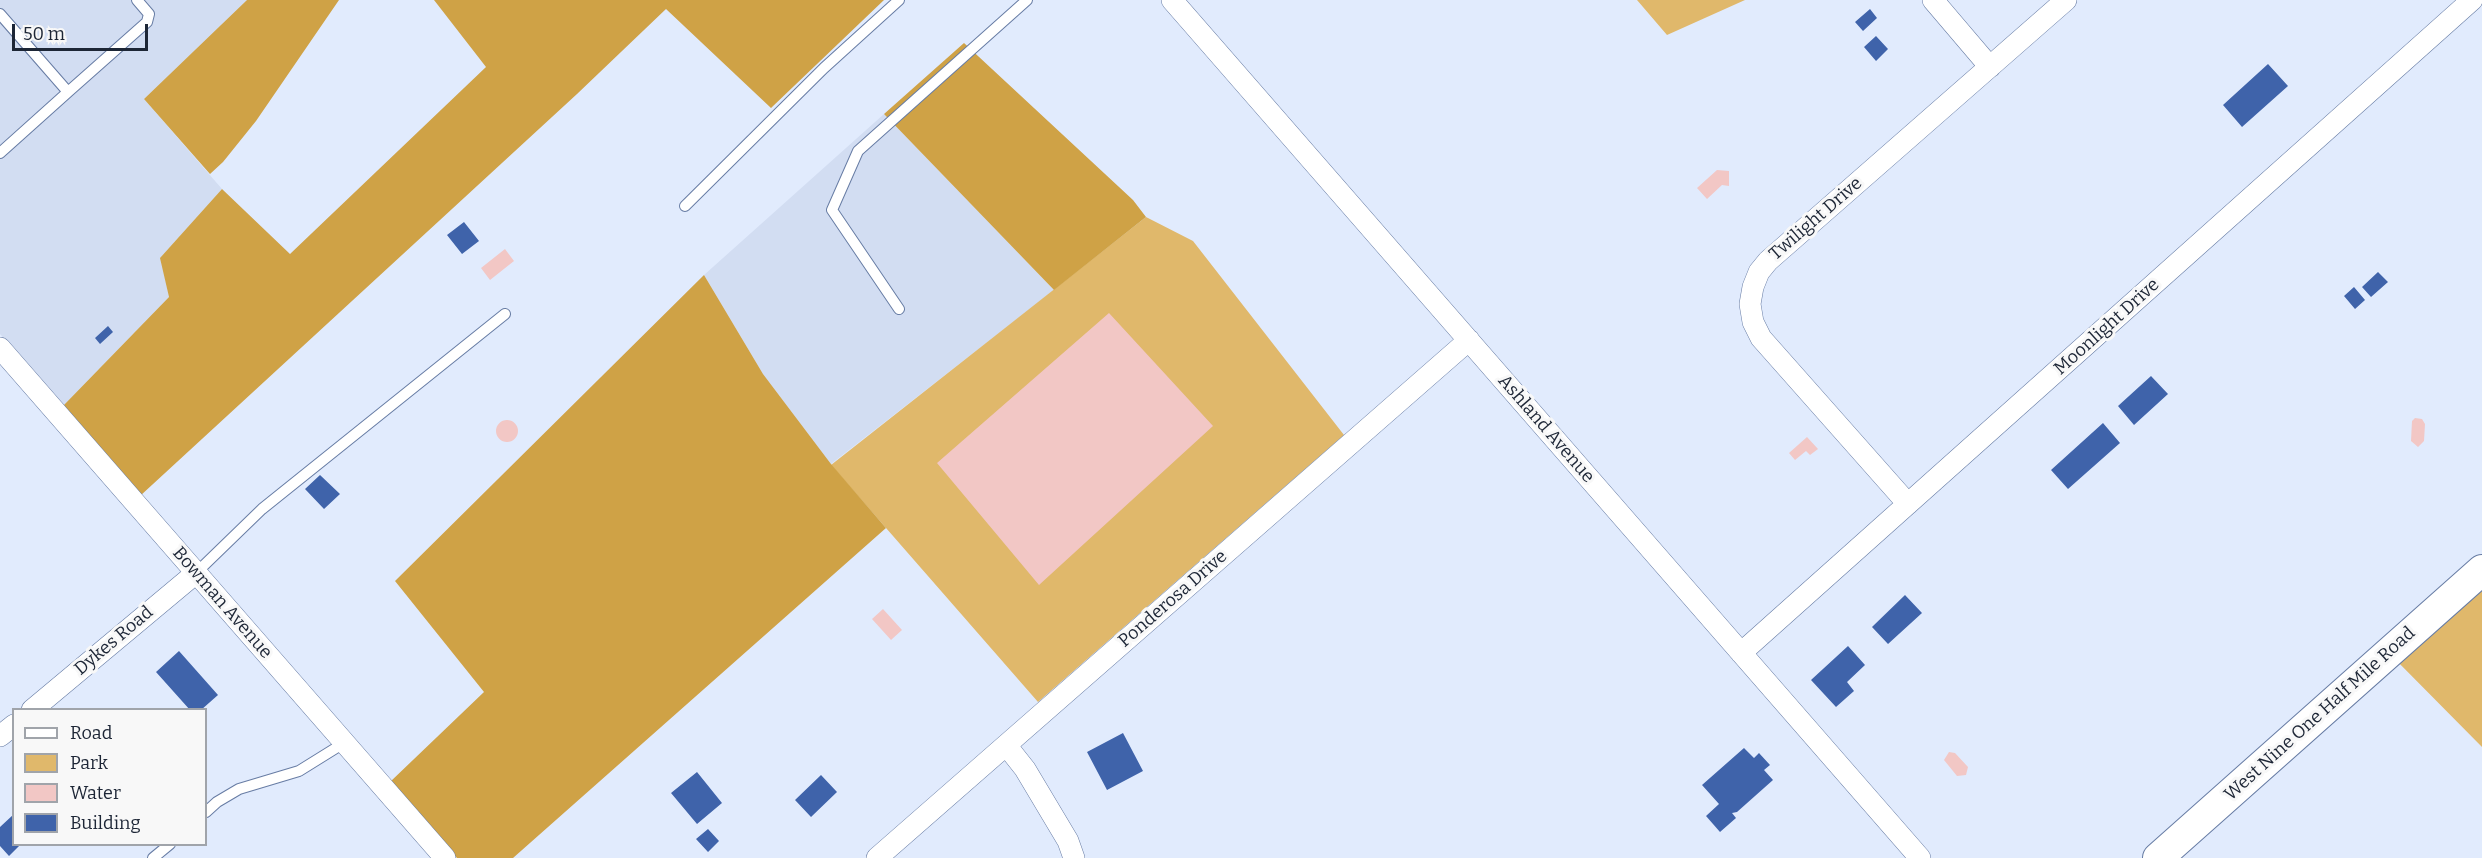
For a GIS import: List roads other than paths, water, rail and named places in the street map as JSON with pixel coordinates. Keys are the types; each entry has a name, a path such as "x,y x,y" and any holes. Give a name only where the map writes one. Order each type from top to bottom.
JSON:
{"street":[{"name":"Ashland Avenue","path":"1172,0 1920,858"},
{"path":"1933,0 1990,66"},
{"name":"Twilight Drive","path":"1908,504 1761,338 1751,313 1753,287 1759,272 1768,261 2066,0"},
{"name":"Moonlight Drive","path":"1740,653 2472,0"},
{"name":"Ponderosa Drive","path":"877,858 1468,340"},
{"name":"Bowman Avenue","path":"0,348 445,858"},
{"name":"West Nine One Half Mile Road","path":"2158,858 2482,570"},
{"name":"Dykes Road","path":"34,708 196,573"},
{"path":"0,736 12,727"},
{"path":"1006,745 1025,769 1068,841 1074,858"}],"lane":[{"path":"0,153 147,22 149,14 137,0"},
{"path":"685,206 824,68 899,0"},
{"path":"899,309 832,210 858,151 1028,0"},
{"path":"0,14 68,92"},
{"path":"196,573 262,508 505,314"},
{"path":"207,811 217,802 239,789 298,771 344,743"},
{"path":"153,858 168,846"}],"water":[{"path":"1717,170 1729,171 1729,186 1722,185 1707,199 1697,188"},
{"path":"505,249 514,261 490,280 481,268"},
{"path":"1109,313 1213,426 1039,585 937,463"},
{"path":"2415,418 2422,419 2425,424 2424,441 2418,447 2411,441 2412,421"},
{"path":"507,420 515,423 518,431 515,439 507,442 499,439 496,431 499,423"},
{"path":"1807,437 1818,449 1810,455 1806,451 1795,460 1789,453"},
{"path":"883,609 902,630 891,640 872,619"},
{"path":"1949,752 1955,753 1968,767 1966,775 1957,776 1944,760"}]}
